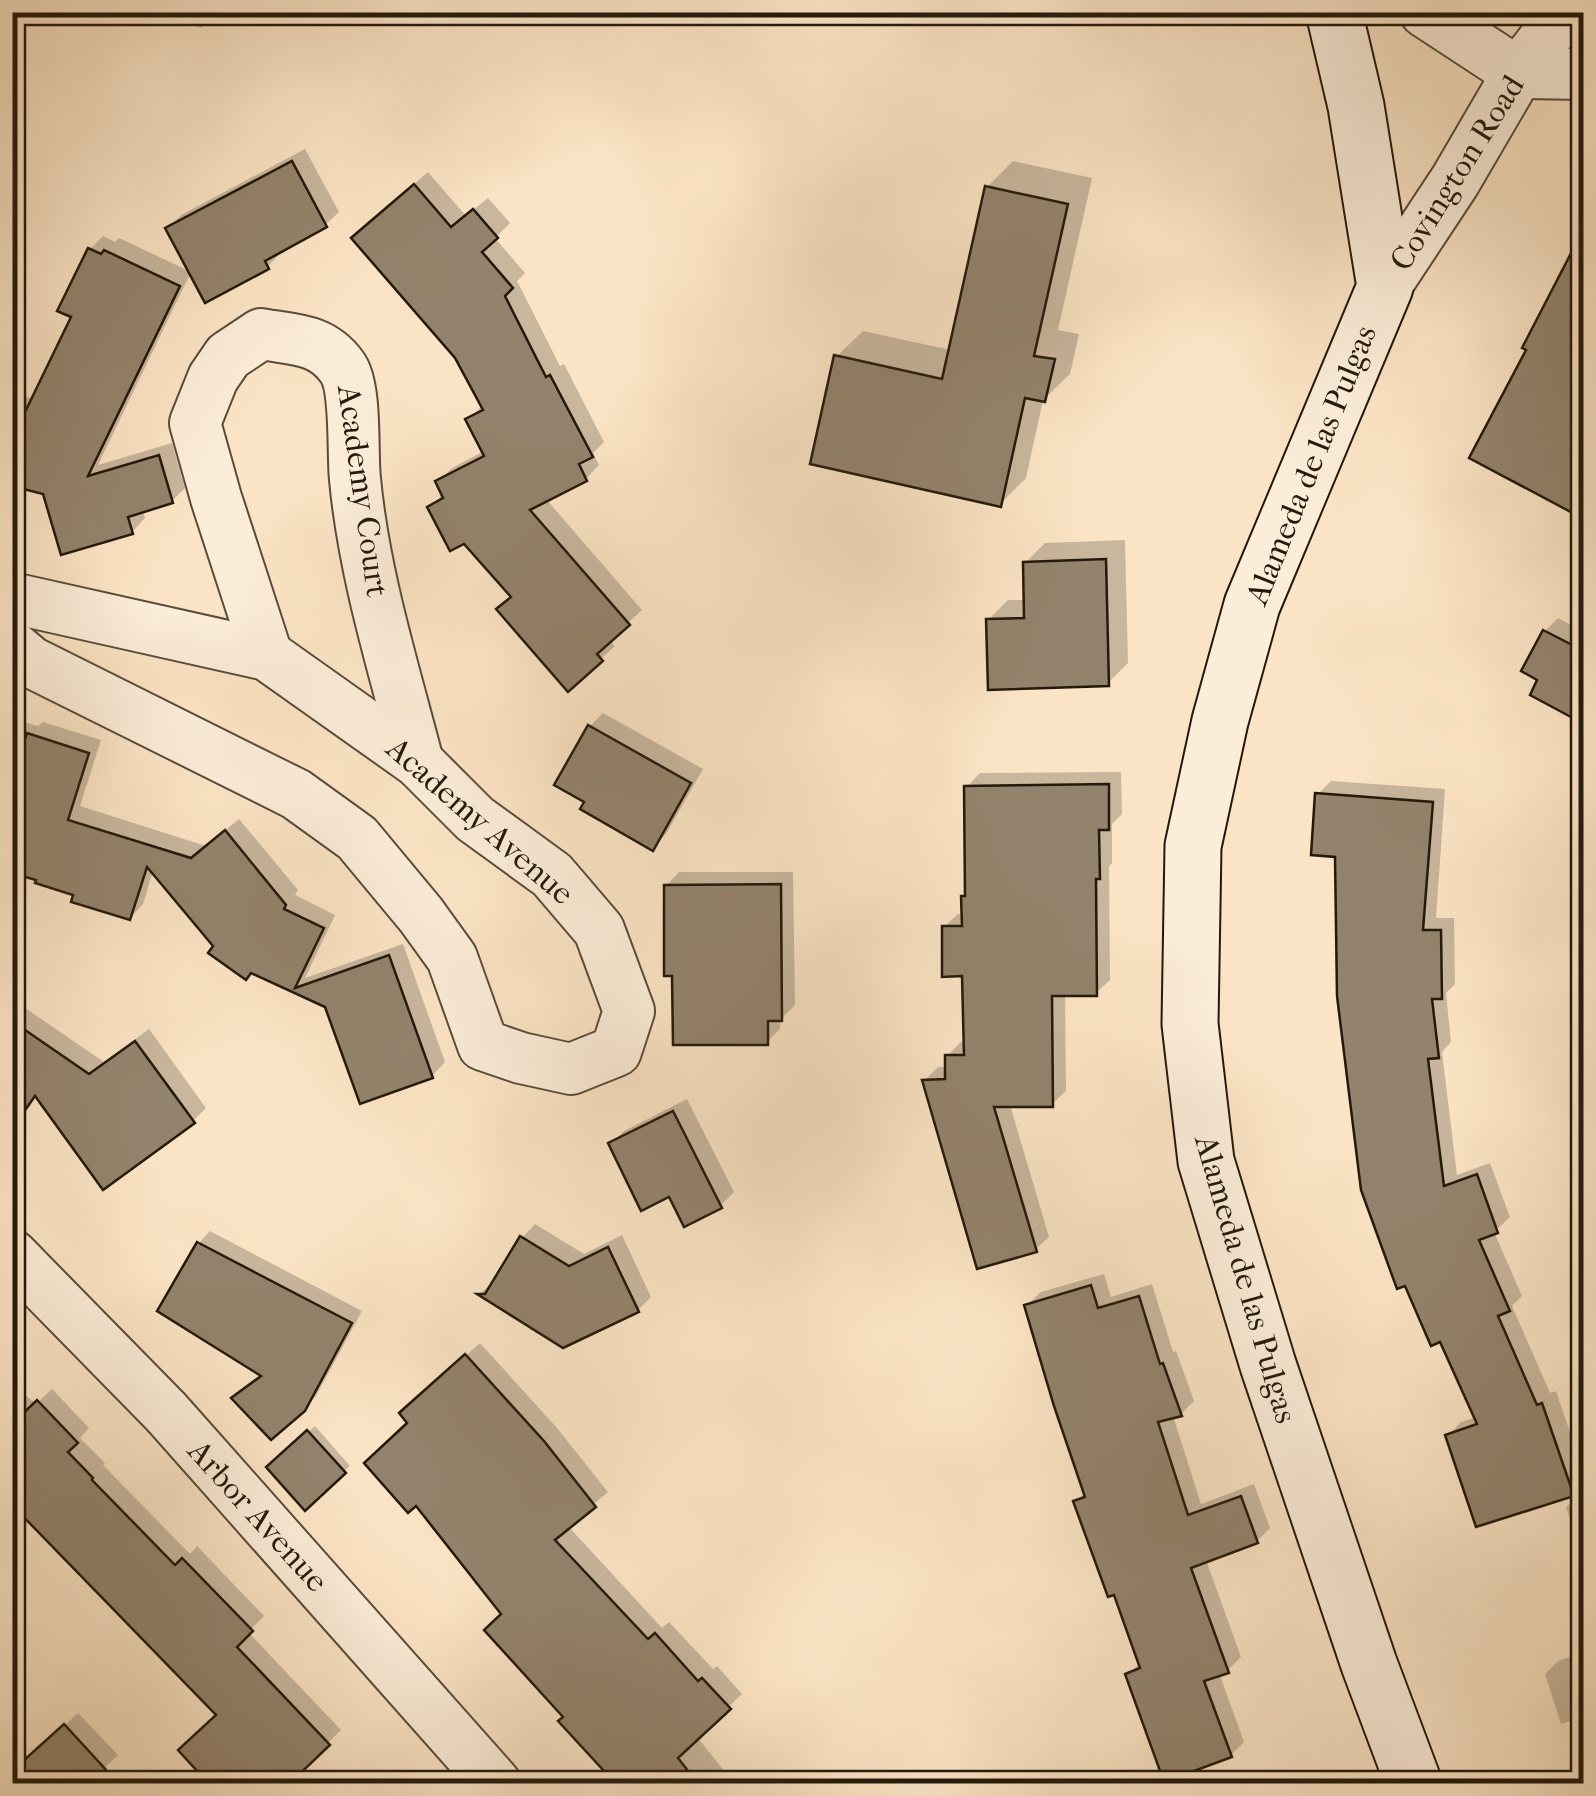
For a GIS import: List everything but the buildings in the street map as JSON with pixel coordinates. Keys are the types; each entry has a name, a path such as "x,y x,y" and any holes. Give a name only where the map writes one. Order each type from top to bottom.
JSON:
{"main road":[{"name":"Alameda de las Pulgas","path":"1334,12 1356,106 1385,288 1252,605 1220,721 1192,846 1190,1024 1206,1161 1274,1384 1414,1784"}],"street":[{"path":"1426,12 1518,73 1584,74"},
{"name":"Covington Road","path":"1385,288 1455,182 1518,73 1566,12"},
{"name":"Academy Court","path":"267,655 195,423 213,378 228,356 261,334 319,344 345,369 352,400 355,479 368,564 418,762"},
{"name":"Academy Avenue","path":"12,598 267,655 418,762 475,819 552,874 600,930 629,1011 616,1051 571,1069 483,1045 452,958 357,838 296,794 31,662 12,646"},
{"name":"Arbor Avenue","path":"12,1255 166,1412 496,1784"}]}
